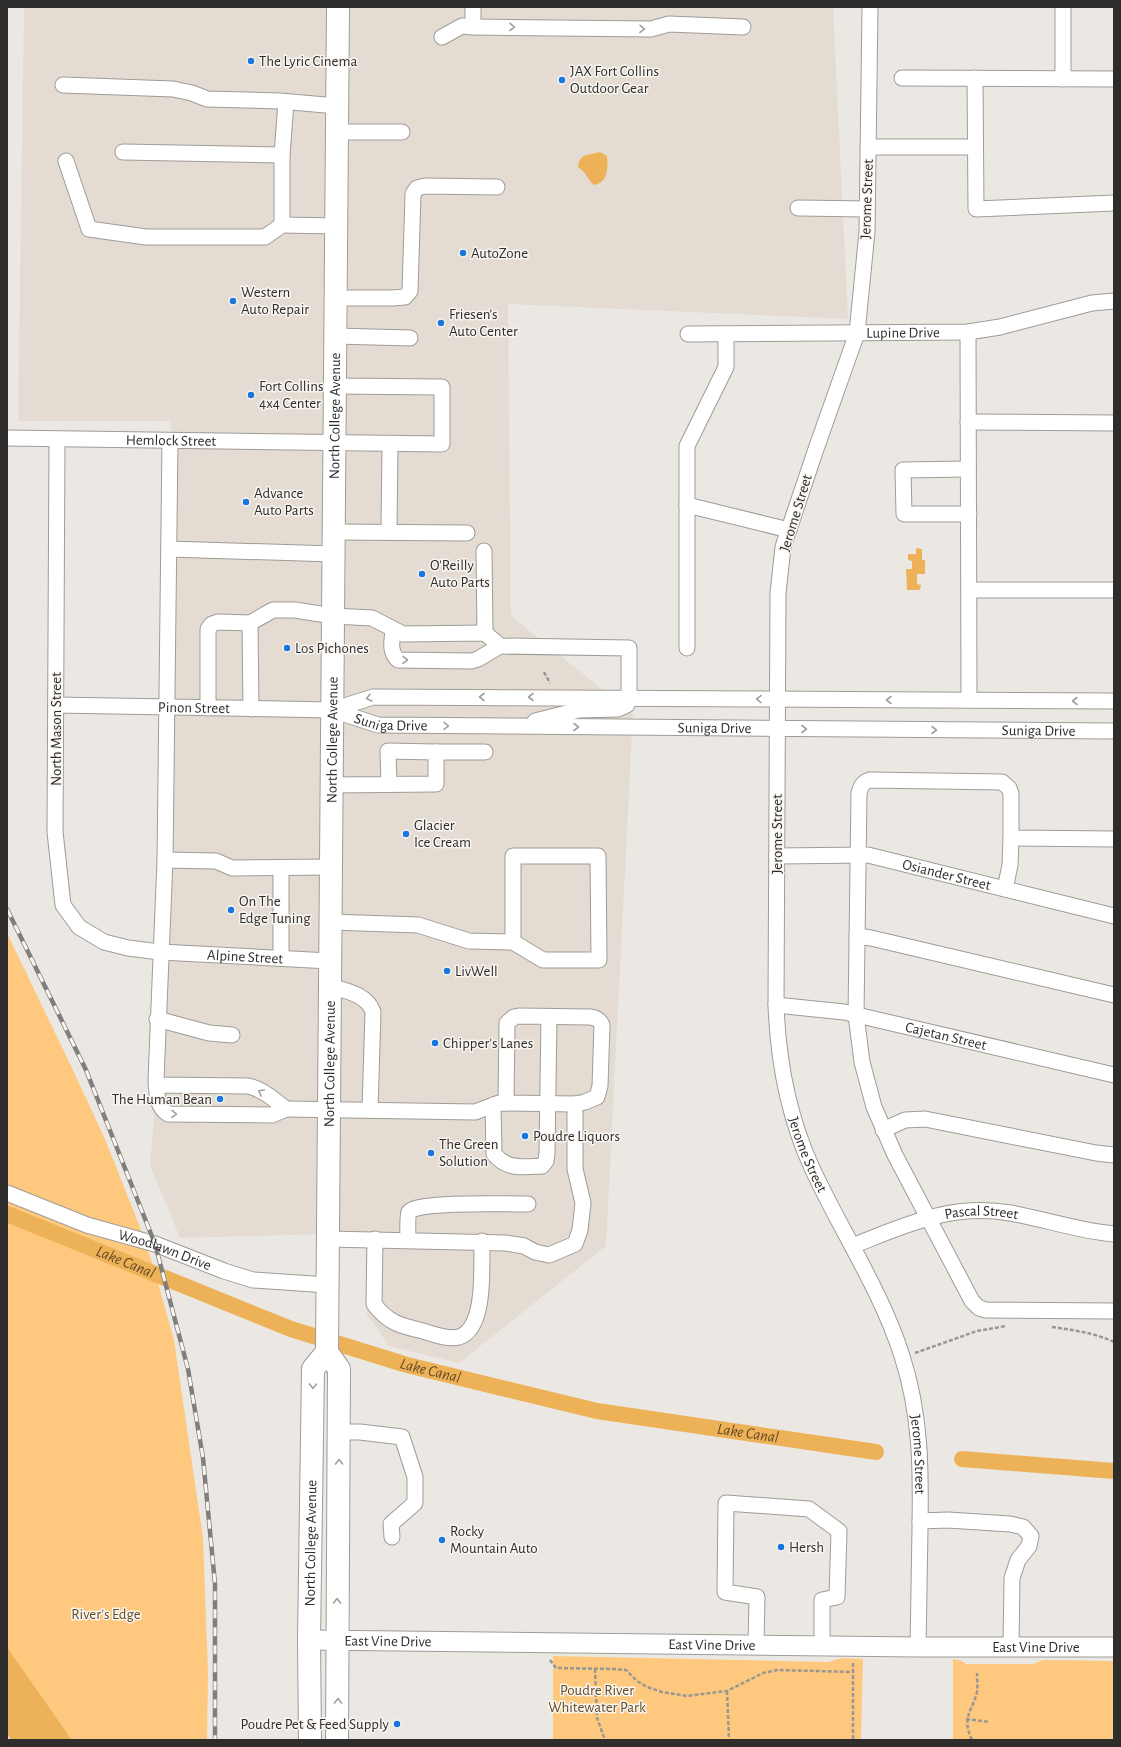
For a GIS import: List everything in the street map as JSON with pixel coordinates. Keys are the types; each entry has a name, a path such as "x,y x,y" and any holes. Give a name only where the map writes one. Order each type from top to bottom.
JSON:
{"highway":[{"name":"North College Avenue","path":"337,1740 339,1369 327,1352 327,1324 338,7"},
{"name":"North College Avenue","path":"310,1740 309,1640 313,1369 327,1352"}],"main road":[{"name":"East Vine Drive","path":"309,1640 918,1647 1114,1647"}],"street":[{"path":"472,7 473,27"},
{"name":"Jerome Street","path":"870,7 867,232 857,333 789,530 784,548 778,593 778,856 776,1005 779,1051 789,1098 800,1136 812,1168 890,1322 912,1393 919,1434 921,1471 918,1647"},
{"path":"1063,7 1063,79"},
{"path":"442,37 462,26 652,29 669,24 743,27"},
{"path":"902,78 1114,79"},
{"path":"974,78 976,210 1114,203"},
{"path":"62,85 173,88 207,99 286,102 337,106"},
{"path":"282,225 282,155 286,102"},
{"path":"337,132 402,132"},
{"path":"868,147 975,147"},
{"path":"123,152 282,155"},
{"path":"66,162 89,229 146,237 265,237 282,225 336,226"},
{"path":"336,298 405,297 410,291 413,194 417,188 425,186 497,187"},
{"path":"798,208 867,209"},
{"name":"Lupine Drive","path":"688,334 726,335 968,332 1000,327 1092,303 1114,301"},
{"path":"968,332 969,700"},
{"path":"687,648 687,446 726,367 726,335"},
{"path":"335,336 410,338"},
{"name":"Hemlock Street","path":"7,438 335,444 442,444 442,387 335,386"},
{"path":"968,422 1114,423"},
{"name":"North Mason Street","path":"57,440 55,832 62,905 79,927 104,942 128,948 160,952"},
{"path":"170,441 165,860 157,1018 156,1085 159,1106 168,1114 272,1115 286,1109 475,1112 499,1104 547,1104 575,1104 586,1102 597,1097 600,1086 602,1025 596,1018 518,1016 514,1017 507,1023 499,1104 494,1154 501,1162 516,1168 542,1166 546,1160 547,1104 549,1017"},
{"path":"389,531 390,444"},
{"path":"968,469 903,470 904,514 969,514"},
{"path":"687,505 789,530"},
{"path":"334,532 389,531 467,533"},
{"path":"169,549 334,554"},
{"path":"484,551 485,633"},
{"path":"969,590 1114,590"},
{"path":"208,708 208,629 212,624 218,622 250,623 273,610 295,610 333,616 372,618 403,634 485,633 500,646"},
{"path":"250,623 252,709"},
{"path":"393,630 392,650 393,655 398,660 472,661 500,646 629,648 629,698 627,705 618,709 579,710 514,726"},
{"name":"Suniga Drive","path":"332,710 373,697 1114,701"},
{"name":"Pinon Street","path":"56,705 332,710"},
{"name":"Suniga Drive","path":"332,710 378,725 1114,731"},
{"path":"389,784 388,751 485,752"},
{"path":"331,785 436,784 436,752"},
{"path":"1005,889 1010,865 1011,794 1009,788 1002,782 870,780 861,786 858,793 856,1015 859,1044 867,1086 883,1130 972,1301 979,1308 986,1310 1114,1311"},
{"path":"1011,838 1114,839"},
{"name":"Osiander Street","path":"778,856 868,855 1114,916"},
{"path":"331,922 418,924 469,941 513,942 543,960 599,960 598,856 513,856 513,942"},
{"path":"165,860 216,861 232,868 331,867"},
{"path":"280,868 281,958"},
{"path":"857,936 1114,995"},
{"name":"Alpine Street","path":"160,952 330,961"},
{"path":"330,986 356,994 370,1005 373,1012 370,1110"},
{"name":"Cajetan Street","path":"776,1005 844,1012 1114,1075"},
{"path":"157,1018 209,1033 232,1035"},
{"path":"156,1085 254,1087 286,1109"},
{"path":"328,1239 482,1241 524,1246 535,1252 549,1255 576,1244 580,1230 583,1203 574,1169 575,1104"},
{"path":"883,1130 905,1120 925,1119 1096,1153 1114,1155"},
{"name":"Woodlawn Drive","path":"7,1193 87,1225 155,1244 224,1271 253,1280 328,1285"},
{"path":"408,1240 409,1214 412,1210 426,1206 450,1204 528,1204"},
{"name":"Pascal Street","path":"852,1246 928,1217 961,1210 985,1210 1010,1213 1093,1232 1114,1234"},
{"path":"375,1240 374,1304 380,1312 386,1318 403,1327 452,1338 465,1334 473,1324 481,1299 482,1241"},
{"path":"339,1432 360,1432 402,1437 415,1477 415,1503 391,1524 392,1537"},
{"path":"756,1645 757,1598 725,1592 726,1503 809,1509 839,1531 837,1597 822,1600 822,1646"},
{"path":"920,1520 1010,1524 1023,1527 1031,1536 1029,1546 1018,1560 1012,1578 1011,1647"}],"path":[{"path":"544,672 550,682"},
{"path":"902,1358 977,1331 1010,1326"},
{"path":"1050,1326 1106,1338 1114,1342"},
{"path":"853,1646 854,1740"},
{"path":"556,1668 626,1670 637,1681 647,1687 674,1695 700,1696 728,1691 763,1673 777,1670 853,1672"},
{"path":"595,1669 597,1718 605,1740"},
{"path":"972,1740 968,1731 966,1719 977,1691 977,1673"},
{"path":"728,1691 728,1740"},
{"path":"966,1719 989,1722"}],"shaded area":[{"path":"24,7 833,7 848,319 508,304 511,616 633,714 606,1246 459,1363 389,1346 367,1315 365,1233 180,1238 150,1165 168,955 171,421 18,421"},
{"path":"600,152 607,156 607,170 605,178 599,184 594,185 578,167 582,157"},
{"path":"916,548 922,549 922,560 925,560 925,574 917,574 917,584 921,585 920,590 907,590 906,569 912,569 912,561 908,560 908,554 916,554"},
{"path":"7,1647 72,1740 11,1740 7,1734"}],"green space":[{"name":"River's Edge","path":"7,933 105,1139 138,1222 153,1265 174,1340 203,1538 208,1673 207,1740 72,1740 7,1647"},
{"name":"Poudre River Whitewater Park","path":"553,1656 828,1662 842,1658 863,1659 861,1740 553,1740"},
{"path":"953,1659 962,1661 966,1664 1033,1664 1043,1660 1114,1661 1114,1740 953,1740"}],"waterway":[{"name":"Lake Canal","path":"7,1214 291,1329 407,1365 597,1411 876,1452"},
{"name":"Lake Canal","path":"962,1459 1114,1471"}],"railway":[{"path":"7,909 86,1070 155,1244 188,1369 203,1458 215,1584 215,1740"}],"place":[{"name":"The Lyric Cinema","path":"251,61"},
{"name":"JAX Fort Collins Outdoor Gear","path":"562,80"},
{"name":"AutoZone","path":"463,253"},
{"name":"Western Auto Repair","path":"233,301"},
{"name":"Friesen’s Auto Center","path":"441,323"},
{"name":"Fort Collins 4x4 Center","path":"251,395"},
{"name":"Advance Auto Parts","path":"246,502"},
{"name":"O'Reilly Auto Parts","path":"422,574"},
{"name":"Los Pichones","path":"287,648"},
{"name":"Glacier Ice Cream","path":"406,834"},
{"name":"On The Edge Tuning","path":"231,910"},
{"name":"LivWell","path":"447,971"},
{"name":"Chipper's Lanes","path":"435,1043"},
{"name":"The Human Bean","path":"220,1099"},
{"name":"Poudre Liquors","path":"525,1136"},
{"name":"The Green Solution","path":"431,1153"},
{"name":"Rocky Mountain Auto","path":"442,1540"},
{"name":"Hersh","path":"781,1547"},
{"name":"Poudre Pet & Feed Supply","path":"397,1724"}]}
